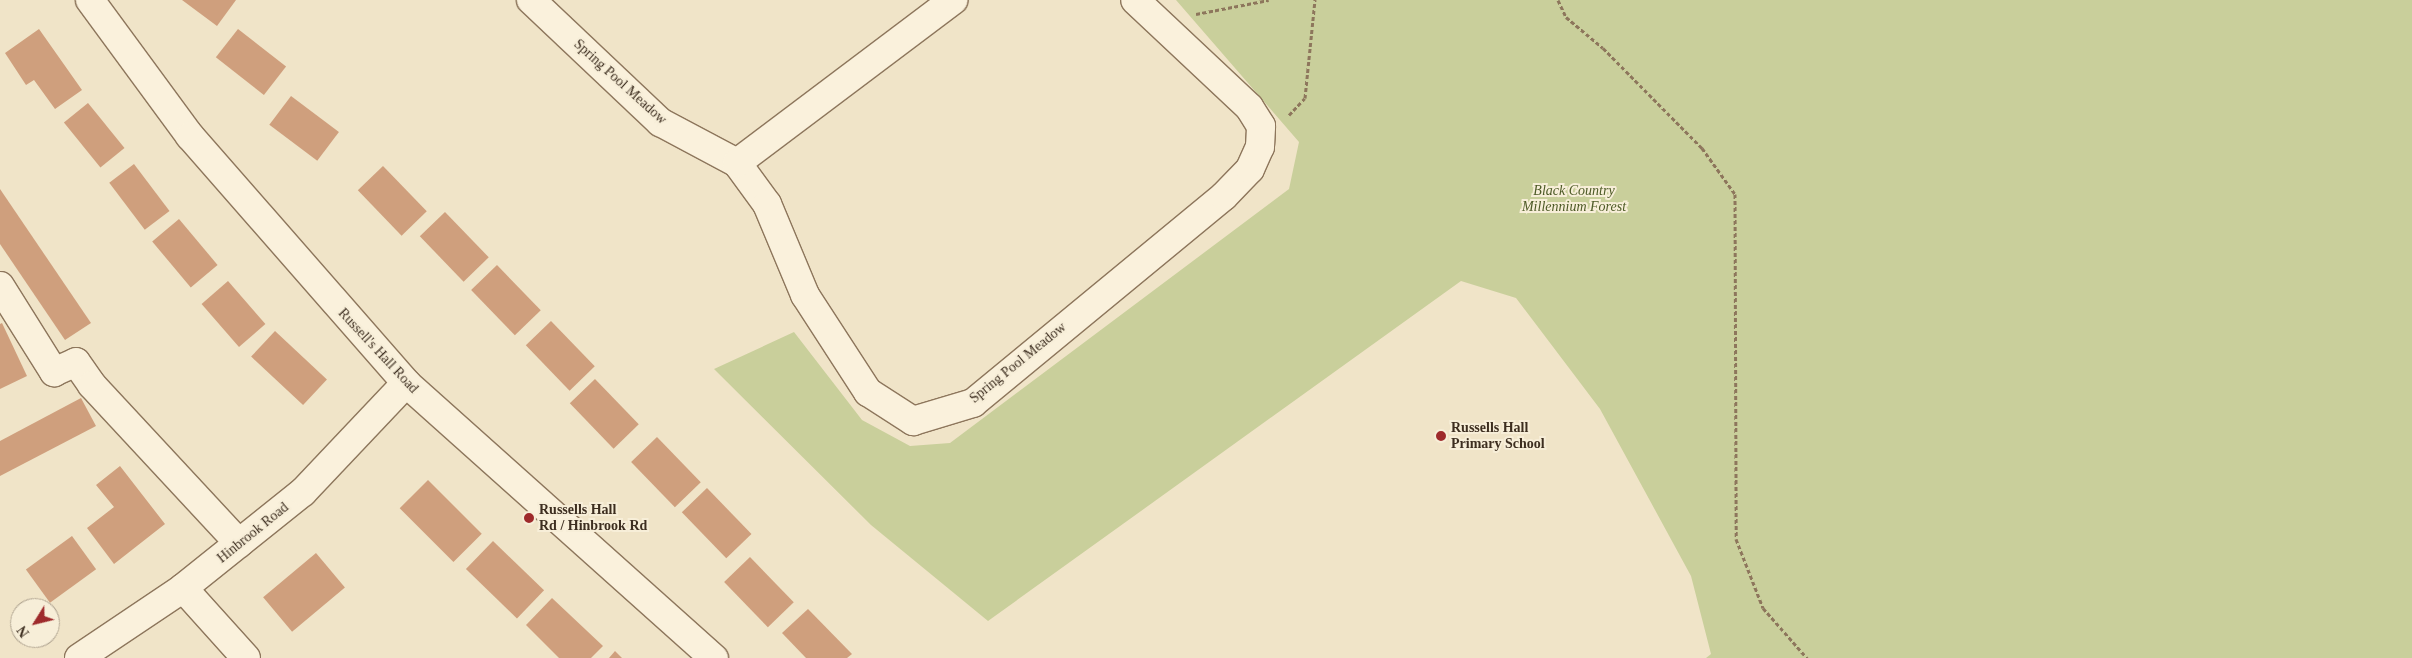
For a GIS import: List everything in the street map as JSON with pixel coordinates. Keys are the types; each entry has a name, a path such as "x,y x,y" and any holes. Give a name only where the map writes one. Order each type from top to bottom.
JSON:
{"street":[{"name":"Russell's Hall Road","path":"90,0 190,136 406,382 714,658"},
{"name":"Spring Pool Meadow","path":"531,0 660,122 737,163 767,204 805,295 868,392 913,421 973,403 1224,196 1250,169 1260,147 1261,126 1250,107 1135,0"},
{"path":"737,163 953,0"},
{"path":"0,286 54,372 76,362 92,385 239,543"},
{"name":"Hinbrook Road","path":"78,658 183,588 303,492 406,382"},
{"path":"183,588 246,658"}],"path":[{"path":"1158,22 1269,0"},
{"path":"1260,147 1305,98 1315,0"},
{"path":"1558,0 1566,18 1603,48 1702,148 1735,194 1736,539 1763,608 1807,658"}],"green space":[{"name":"Black Country Millennium Forest","path":"1176,0 2412,0 2412,658 1706,658 1711,654 1691,576 1600,409 1516,298 1461,281 988,621 871,525 714,369 794,332 862,420 910,446 950,443 1289,189 1299,142"}],"building":[{"path":"182,0 236,0 217,26"},
{"path":"39,29 82,90 55,109 34,80 26,85 5,53"},
{"path":"238,29 286,67 264,95 216,57"},
{"path":"291,96 339,132 317,161 269,125"},
{"path":"88,103 125,148 100,168 64,123"},
{"path":"134,164 170,211 145,230 109,183"},
{"path":"383,166 427,211 402,236 358,190"},
{"path":"0,189 91,323 65,340 0,244"},
{"path":"445,212 489,257 464,282 420,236"},
{"path":"179,219 218,265 191,287 152,241"},
{"path":"497,265 541,310 515,335 471,290"},
{"path":"228,281 265,324 239,347 202,304"},
{"path":"551,321 595,366 570,391 526,345"},
{"path":"2,323 27,376 0,389 0,324"},
{"path":"275,331 327,379 303,405 251,357"},
{"path":"595,379 639,424 614,449 570,403"},
{"path":"81,398 96,426 0,476 0,441"},
{"path":"657,437 701,482 675,507 631,462"},
{"path":"120,466 165,524 114,564 87,528 114,507 96,485"},
{"path":"428,480 482,534 453,562 400,508"},
{"path":"707,488 751,534 726,558 682,512"},
{"path":"72,536 96,569 56,598 47,598 26,570"},
{"path":"493,541 544,590 517,618 466,569"},
{"path":"316,553 345,587 292,632 263,597"},
{"path":"750,557 794,602 768,627 724,582"},
{"path":"552,598 603,646 591,658 559,658 526,625"},
{"path":"808,609 852,654 847,658 806,658 782,633"},
{"path":"615,651 622,658 609,658"}],"place":[{"name":"Russells Hall Primary School","path":"1441,436"},
{"name":"Russells Hall Rd / Hinbrook Rd","path":"529,518"}]}
